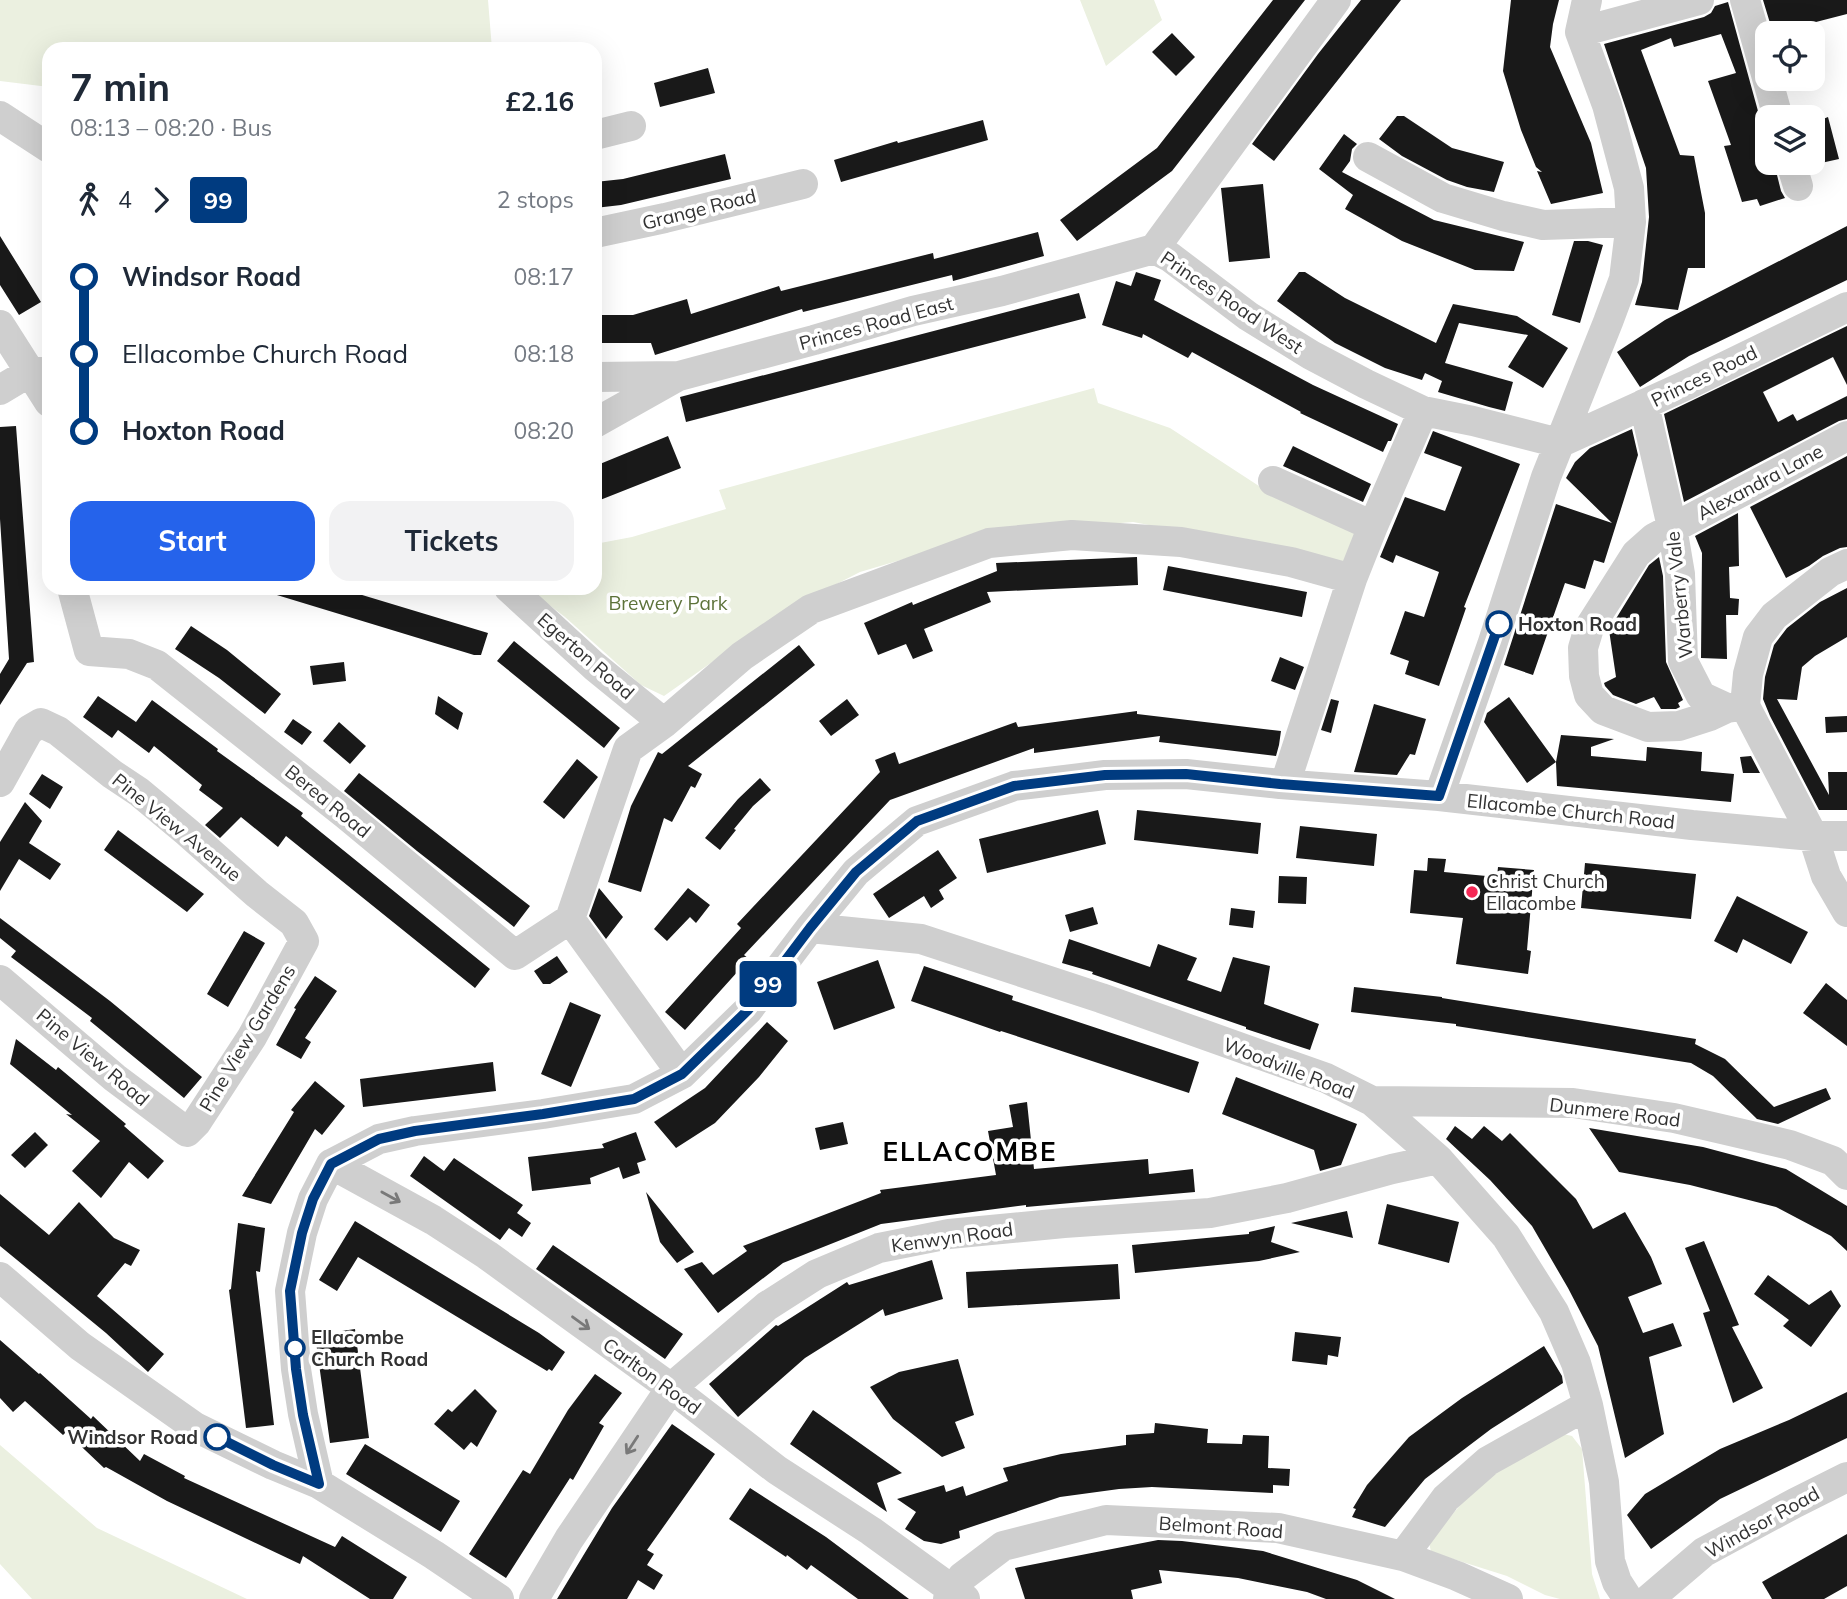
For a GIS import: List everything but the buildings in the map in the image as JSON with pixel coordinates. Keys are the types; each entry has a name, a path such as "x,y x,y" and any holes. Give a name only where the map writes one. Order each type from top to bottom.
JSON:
{"street":[{"name":"Princes Road West","path":"1336,0 1154,249 1170,257 1248,316 1311,355 1366,384 1423,411 1559,443"},
{"path":"1439,796 1492,645 1546,477 1624,279 1631,222 1629,188 1607,105 1580,32 1587,0"},
{"path":"1580,32 1699,0"},
{"path":"1745,0 1775,105"},
{"path":"0,116 42,143"},
{"path":"602,133 631,126"},
{"path":"1368,157 1443,198 1503,216 1543,225 1631,222"},
{"name":"Grange Road","path":"602,232 803,184"},
{"name":"Princes Road East","path":"602,377 679,376 1154,249"},
{"name":"Princes Road","path":"1559,443 1847,307"},
{"path":"0,325 39,372 0,390"},
{"path":"602,419 679,376"},
{"name":"Warberry Vale","path":"1644,404 1680,574 1683,661 1701,696 1736,707"},
{"path":"1285,784 1352,579 1423,411"},
{"name":"Alexandra Lane","path":"1736,707 1679,726 1648,727 1603,710 1589,695 1584,677 1583,648 1589,628 1636,554 1654,538 1847,436"},
{"path":"1273,481 1373,526"},
{"path":"682,1074 570,919 628,749 664,723 742,656 811,610 989,543 1072,535 1181,542 1291,562 1352,579"},
{"path":"1847,564 1830,572 1774,616 1758,636 1736,707 1813,836 1826,876 1847,912"},
{"name":"Berea Road","path":"74,595 89,651 129,654 157,665 345,814 515,954 570,919"},
{"name":"Egerton Road","path":"517,595 594,666 664,723"},
{"name":"Pine View Avenue","path":"0,782 29,730 41,723 58,731 168,816 293,923 304,941"},
{"name":"Ellacombe Church Road","path":"331,1164 379,1139 415,1131 634,1099 682,1074 748,1010 856,872 917,821 1014,786 1105,775 1186,774 1439,796 1601,816 1813,836 1847,836"},
{"name":"Woodville Road","path":"810,928 921,939 1101,998 1326,1078 1372,1101 1438,1159 1506,1236 1554,1312 1576,1363 1588,1405 1604,1482 1610,1561 1617,1582 1628,1599"},
{"name":"Pine View Gardens","path":"187,1132 196,1123 252,1037 304,941"},
{"name":"Pine View Road","path":"0,980 115,1078 187,1132"},
{"name":"Dunmere Road","path":"1372,1101 1573,1103 1674,1118 1790,1145 1833,1161 1847,1175"},
{"name":"Kenwyn Road","path":"534,1599 569,1539 671,1388 767,1306 817,1274 880,1248 949,1234 1210,1213 1287,1198 1438,1159"},
{"path":"319,1484 303,1415 296,1369 290,1291 302,1233 313,1199 331,1164"},
{"name":"Carlton Road","path":"331,1164 433,1220 487,1255 671,1388 777,1470 871,1531 956,1596"},
{"path":"0,1277 80,1346 195,1427 319,1484 499,1599"},
{"path":"1403,1556 1446,1498 1488,1461 1588,1405"},
{"name":"Windsor Road","path":"1648,1599 1704,1552 1847,1477"},
{"name":"Belmont Road","path":"956,1596 962,1577 1003,1546 1106,1520 1278,1528 1403,1556 1508,1599"}],"green space":[{"path":"0,0 488,0 491,42 42,42 42,86 0,81"},
{"path":"1080,0 1154,0 1162,20 1106,66"},
{"name":"Brewery Park","path":"1094,388 1098,403 1170,428 1262,488 1358,532 1347,562 1133,522 992,533 860,572 786,610 664,696 641,685 536,595 602,595 602,543 632,537 726,509 719,490"},
{"path":"1559,1433 1572,1436 1582,1449 1592,1574 1600,1599 1560,1599 1545,1595 1507,1576 1431,1552 1429,1542 1479,1483"},
{"path":"0,1445 97,1528 247,1599 32,1599 0,1564"}],"bus line":[{"name":"99","path":"217,1437 319,1484 303,1415 296,1369 290,1291 302,1233 313,1199 331,1164 379,1139 415,1131 634,1099 682,1074 748,1010 856,872 917,821 1014,786 1105,775 1186,774 1439,796 1499,624"}],"place":[{"name":"Hoxton Road","path":"1499,624"},
{"name":"Christ Church Ellacombe","path":"1472,892"},
{"name":"Ellacombe Church Road","path":"295,1348"},
{"name":"Windsor Road","path":"217,1437"}],"district":[{"name":"ELLACOMBE","path":"970,1151"}]}
